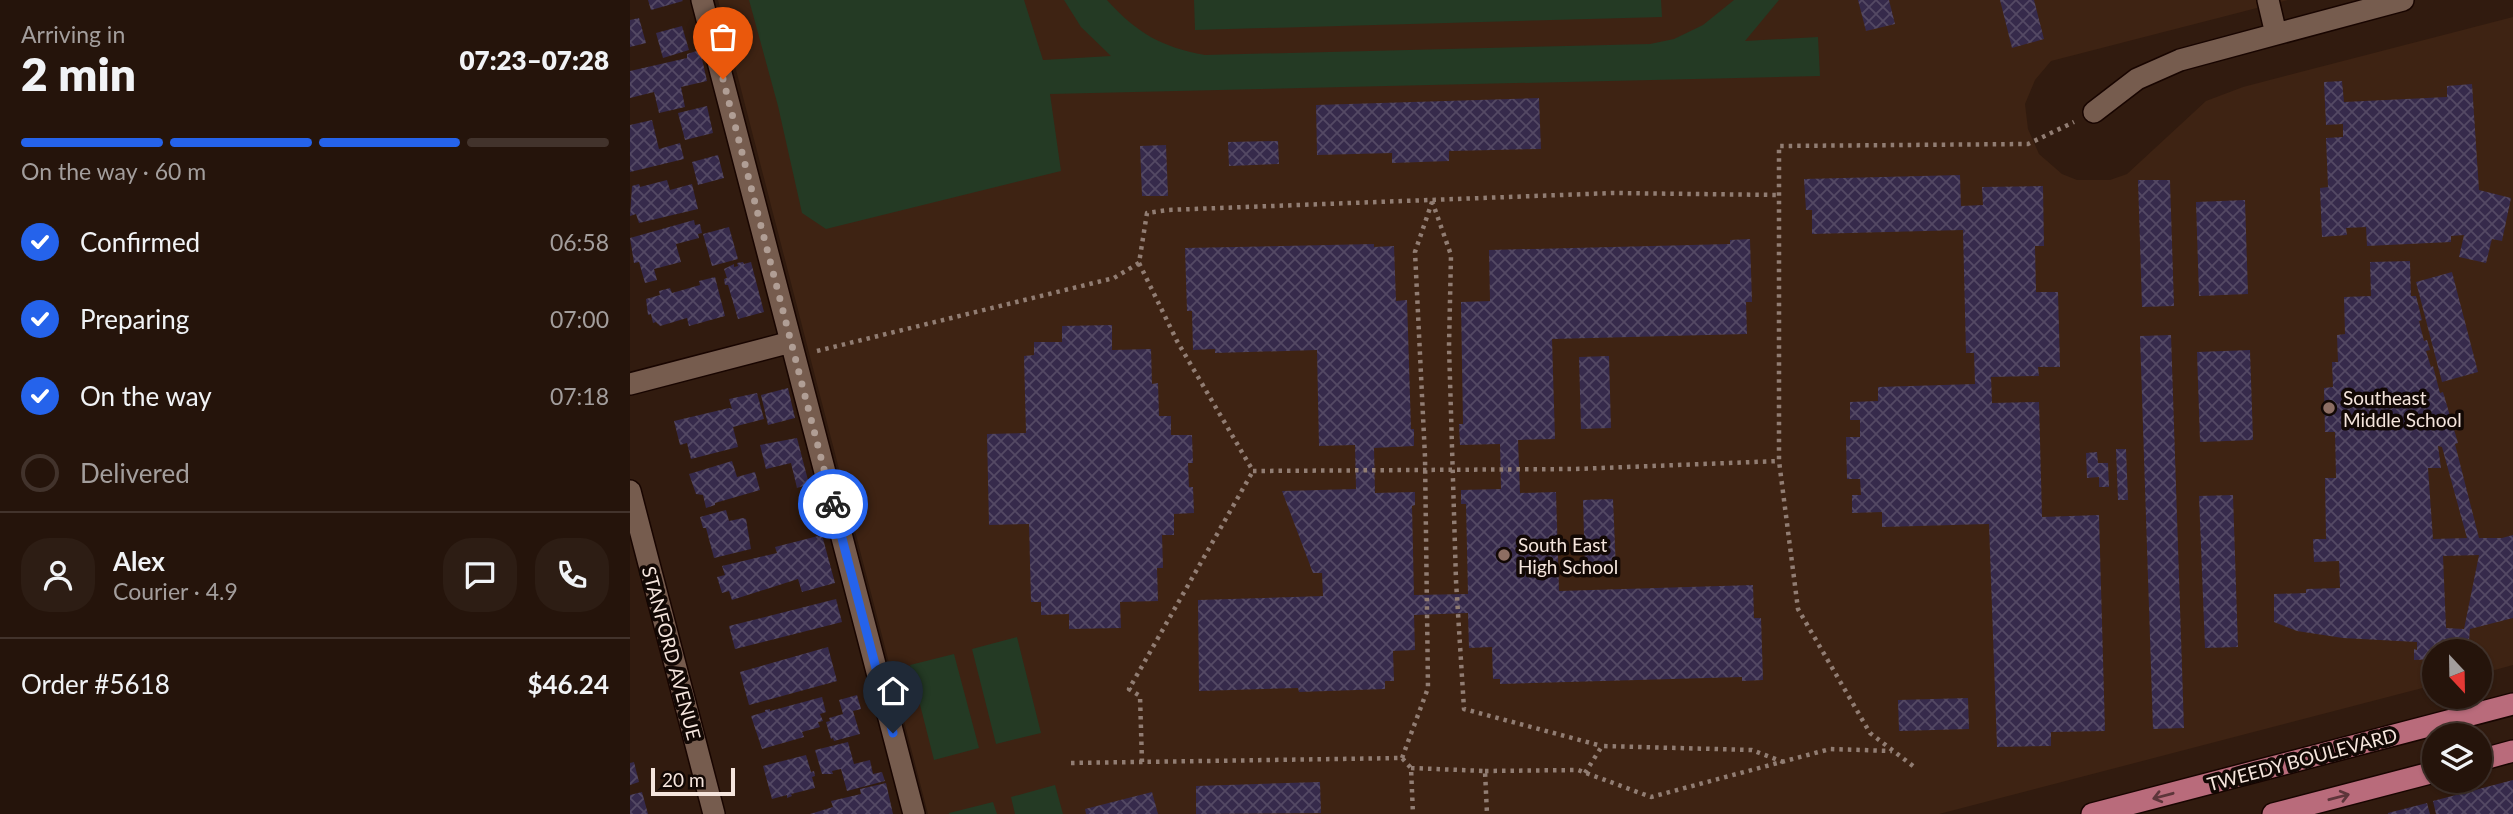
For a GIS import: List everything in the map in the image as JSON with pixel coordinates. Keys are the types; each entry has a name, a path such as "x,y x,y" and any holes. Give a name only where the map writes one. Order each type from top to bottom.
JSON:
{"main road":[{"name":"TWEEDY BOULEVARD","path":"2092,814 2513,704"},
{"path":"2492,757 2513,751"},
{"path":"2273,814 2422,775"}],"street":[{"path":"702,0 914,814"},
{"path":"2268,0 2276,33"},
{"path":"2094,112 2137,79 2180,60 2403,0"},
{"path":"630,384 793,350"},
{"name":"STANFORD AVENUE","path":"630,491 714,814"}],"path":[{"path":"1913,766 1870,733 1798,609 1779,461 1779,146 2028,144 2094,112"},
{"path":"1252,471 1177,341 1139,263 1147,213 1167,210 1613,193 1779,195"},
{"path":"1432,201 1451,255 1449,346 1456,581 1464,709 1602,746 1752,750 1783,762"},
{"path":"1402,758 1428,688 1426,471 1415,252 1432,201"},
{"path":"793,350 1114,278 1139,263"},
{"path":"1252,471 1576,469 1779,461"},
{"path":"1142,762 1140,696 1129,689 1252,471"},
{"path":"1585,772 1602,746"},
{"path":"1411,768 1485,771 1578,770 1651,797 1830,749 1892,751"},
{"path":"1071,763 1402,758 1411,768 1413,814"},
{"path":"1485,771 1486,814"}],"shaded area":[{"name":"South East High School","path":"718,0 2288,0 2051,61 2035,80 2025,104 2028,129 2039,154 2062,174 2077,180 2110,180 2127,174 2206,101 2243,87 2513,17 2513,665 2492,671 2492,639 2422,639 2422,688 1939,814 928,814"}],"green space":[{"path":"749,0 1024,0 1043,60 1111,56 1081,27 1064,0 1107,0 1151,37 1175,48 1205,55 1650,44 1674,39 1703,25 1734,0 1779,0 1745,41 1818,37 1820,76 1050,94 1061,171 826,229 802,213 778,106"},
{"path":"1194,0 1661,0 1662,17 1195,30"},
{"path":"1017,637 1041,733 996,744 972,649"},
{"path":"954,654 979,748 934,760 910,665"},
{"path":"1055,785 1063,814 1015,814 1011,797"},
{"path":"993,802 997,814 949,814 949,813"}],"building":[{"path":"648,0 682,0 683,1 651,10"},
{"path":"1858,0 1889,0 1895,24 1866,31"},
{"path":"2000,0 2034,0 2044,39 2012,48"},
{"path":"639,18 646,43 630,47 630,20"},
{"path":"682,26 689,50 663,58 656,33"},
{"path":"700,50 707,81 681,87 685,107 659,113 654,92 630,98 630,71 687,58 687,54"},
{"path":"2342,81 2344,102 2447,97 2447,86 2472,84 2479,190 2511,198 2502,241 2492,239 2486,263 2459,257 2464,235 2451,236 2451,242 2367,246 2366,227 2346,228 2347,235 2322,237 2320,188 2328,187 2326,138 2343,137 2343,124 2326,125 2324,82"},
{"path":"1539,98 1541,149 1449,151 1449,161 1392,163 1392,153 1317,155 1316,105"},
{"path":"707,106 713,133 685,140 678,113"},
{"path":"652,120 659,149 680,143 684,159 630,172 630,125"},
{"path":"1278,141 1279,164 1229,166 1228,142"},
{"path":"1166,145 1168,196 1142,196 1140,146"},
{"path":"718,155 724,178 698,185 692,162"},
{"path":"1960,175 1961,206 1983,205 1982,187 2043,186 2044,246 2035,246 2036,292 2058,292 2060,367 2038,367 2039,376 1991,377 1992,403 2039,402 2042,517 2099,515 2105,731 2051,732 2051,746 1997,747 1989,524 1882,527 1882,512 1852,513 1852,495 1861,495 1860,479 1847,479 1846,437 1860,437 1860,420 1850,420 1850,402 1878,401 1878,387 1975,384 1974,353 1966,353 1963,230 1812,234 1812,210 1806,210 1804,179"},
{"path":"667,180 670,190 692,184 698,209 639,223 636,214 630,216 632,186 639,184 640,187"},
{"path":"2138,180 2170,180 2174,306 2142,307"},
{"path":"2245,200 2248,294 2199,296 2196,202"},
{"path":"694,220 695,225 700,224 702,233 698,234 699,238 676,244 681,262 654,269 657,280 645,283 639,262 634,263 630,238"},
{"path":"729,227 738,259 712,266 703,234"},
{"path":"1750,239 1752,302 1746,302 1747,334 1552,339 1555,439 1518,440 1520,493 1556,492 1559,591 1753,585 1754,618 1761,618 1763,680 1742,681 1742,677 1500,684 1500,679 1493,679 1492,647 1469,648 1468,613 1414,615 1415,650 1393,651 1394,681 1385,681 1385,689 1199,691 1198,600 1323,596 1322,573 1313,573 1282,491 1356,489 1355,445 1319,446 1317,350 1215,353 1215,349 1193,350 1192,311 1187,311 1185,248 1374,244 1374,247 1394,246 1396,301 1407,300 1411,429 1414,429 1414,446 1374,448 1375,493 1415,492 1415,505 1412,506 1414,595 1468,594 1466,504 1461,504 1461,490 1501,489 1500,444 1460,445 1459,424 1463,424 1461,302 1490,301 1489,250 1730,244 1730,240"},
{"path":"2410,261 2411,296 2416,296 2424,341 2427,340 2430,350 2426,351 2440,393 2443,392 2458,443 2455,444 2479,538 2513,535 2513,618 2470,629 2469,639 2422,639 2422,660 2414,660 2417,642 2343,638 2297,631 2274,622 2274,594 2340,588 2339,561 2314,562 2313,539 2326,539 2325,478 2336,478 2335,432 2325,432 2324,388 2333,387 2332,362 2338,362 2337,335 2345,334 2344,297 2371,296 2370,262","holes":["2438,446 2442,447 2467,538 2433,539 2428,468 2441,468","2479,555 2464,629 2446,628 2443,556"]},
{"path":"751,262 764,312 738,319 728,285 725,285 724,279 727,278 724,269"},
{"path":"2452,272 2478,372 2442,382 2416,282"},
{"path":"715,277 725,316 689,326 687,318 660,326 656,322 653,323 651,314 648,315 646,299 660,295 659,291 670,288 672,293 700,285 699,281"},
{"path":"1112,325 1112,350 1151,349 1152,384 1158,383 1159,416 1171,416 1171,435 1192,435 1193,463 1188,463 1189,487 1193,487 1194,513 1174,514 1174,535 1162,535 1163,568 1157,568 1158,601 1120,602 1121,628 1069,629 1069,614 1041,615 1041,602 1031,602 1029,524 989,525 987,434 1026,433 1024,356 1034,355 1034,342 1062,342 1062,326"},
{"path":"2171,335 2184,728 2153,729 2140,336"},
{"path":"2250,350 2253,440 2200,442 2197,352"},
{"path":"1609,356 1611,428 1581,429 1579,357"},
{"path":"788,388 795,418 768,425 761,395"},
{"path":"757,393 764,419 733,427 738,447 691,459 687,443 680,445 674,421 732,409 729,399"},
{"path":"797,438 809,484 797,488 791,463 766,469 760,445"},
{"path":"2116,449 2126,449 2128,500 2118,500"},
{"path":"2097,452 2098,463 2108,463 2109,487 2099,487 2099,477 2087,478 2086,453"},
{"path":"732,461 737,477 755,472 760,490 706,508 703,495 696,494 689,474"},
{"path":"2233,495 2238,647 2205,648 2199,496"},
{"path":"1613,499 1616,570 1585,571 1583,500"},
{"path":"726,510 729,521 746,519 751,549 714,558 706,528 703,528 700,517"},
{"path":"822,535 835,583 802,592 798,579 732,600 729,591 722,593 717,577 725,575 722,566 777,553 775,547"},
{"path":"836,599 842,622 735,649 729,626"},
{"path":"828,647 837,681 749,705 740,672"},
{"path":"857,695 861,709 853,711 860,734 834,741 826,722 830,721 829,718 843,714 839,700"},
{"path":"822,697 826,712 820,714 823,721 818,722 820,727 802,732 804,737 762,749 751,716 765,710"},
{"path":"1968,698 1969,729 1899,731 1898,700"},
{"path":"848,742 854,764 870,760 873,774 882,772 885,781 847,791 841,769 832,771 833,774 822,774 815,750"},
{"path":"806,755 811,772 814,771 815,776 812,777 815,788 791,794 792,796 787,798 787,795 772,799 763,766"},
{"path":"634,762 639,782 630,785 630,763"},
{"path":"2513,780 2513,814 2436,814 2433,801 2463,793 2492,793 2492,786"},
{"path":"1320,782 1321,813 1196,814 1196,786"},
{"path":"886,783 893,814 810,814 833,807 831,801 861,794 860,789"},
{"path":"642,792 648,814 630,814 630,795"},
{"path":"1152,792 1158,814 1086,814 1085,809"},
{"path":"2427,803 2430,814 2388,814 2388,813"}],"way so far":[{"path":"723,79 833,504"}],"place":[{"name":"Southeast Middle School","path":"2329,408"},
{"name":"South East High School","path":"1504,555"}],"route":[{"path":"833,504 893,733"}]}
